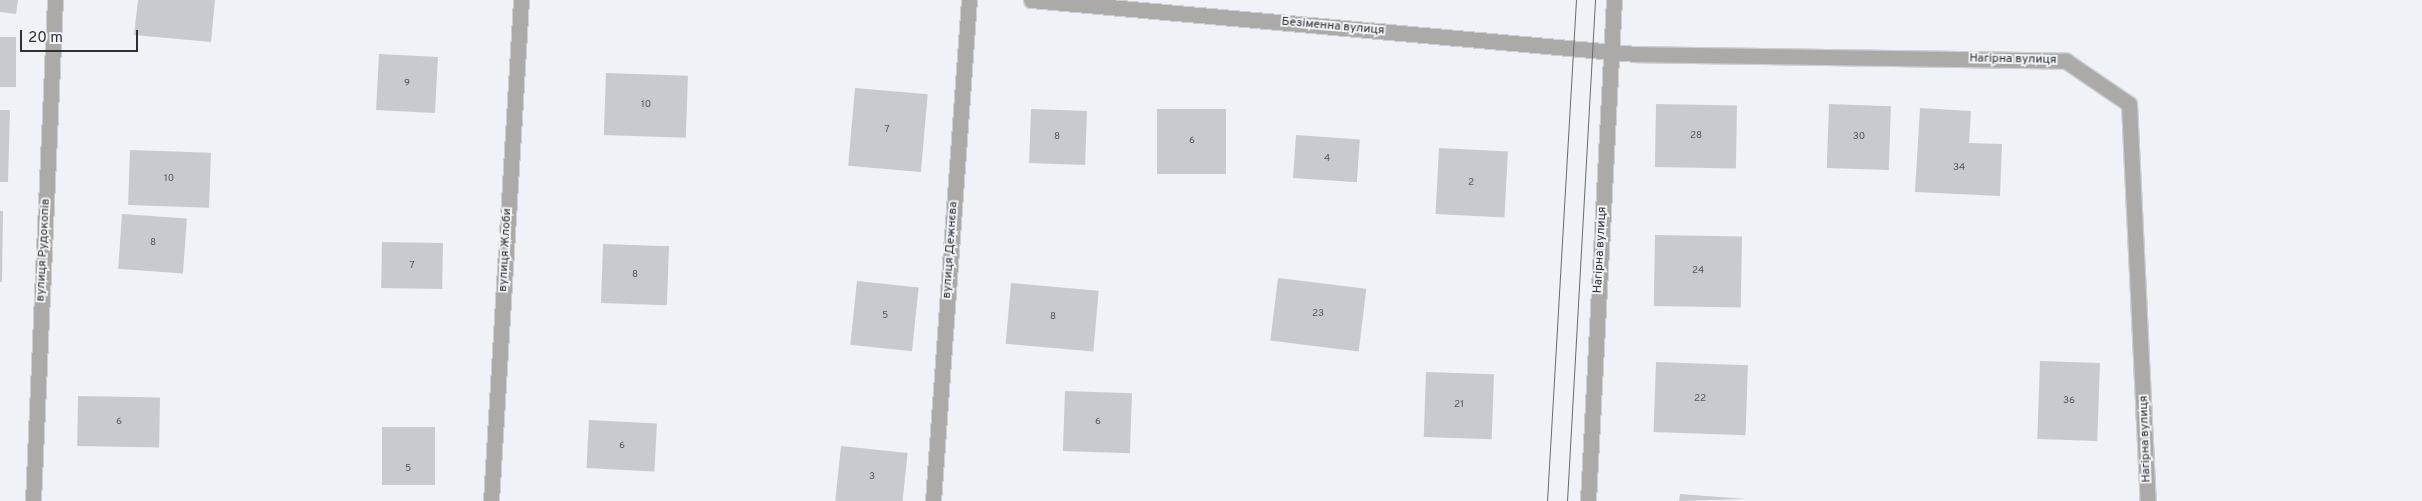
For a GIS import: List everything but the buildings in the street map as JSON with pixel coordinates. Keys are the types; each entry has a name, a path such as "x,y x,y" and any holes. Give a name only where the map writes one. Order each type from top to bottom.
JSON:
{"street":[{"name":"вулиця Рудокопів","path":"32,501 55,0"},
{"name":"вулиця Жлоби","path":"491,501 520,0"},
{"name":"вулиця Дежнєва","path":"933,501 969,0"},
{"name":"Безіменна вулиця","path":"1030,0 1636,54"},
{"name":"Нагірна вулиця","path":"1588,501 1614,0"},
{"name":"Нагірна вулиця","path":"1636,54 2066,61 2129,104 2148,501"}],"tram line":[{"path":"1547,501 1576,0"},
{"path":"1567,501 1595,0"}]}
